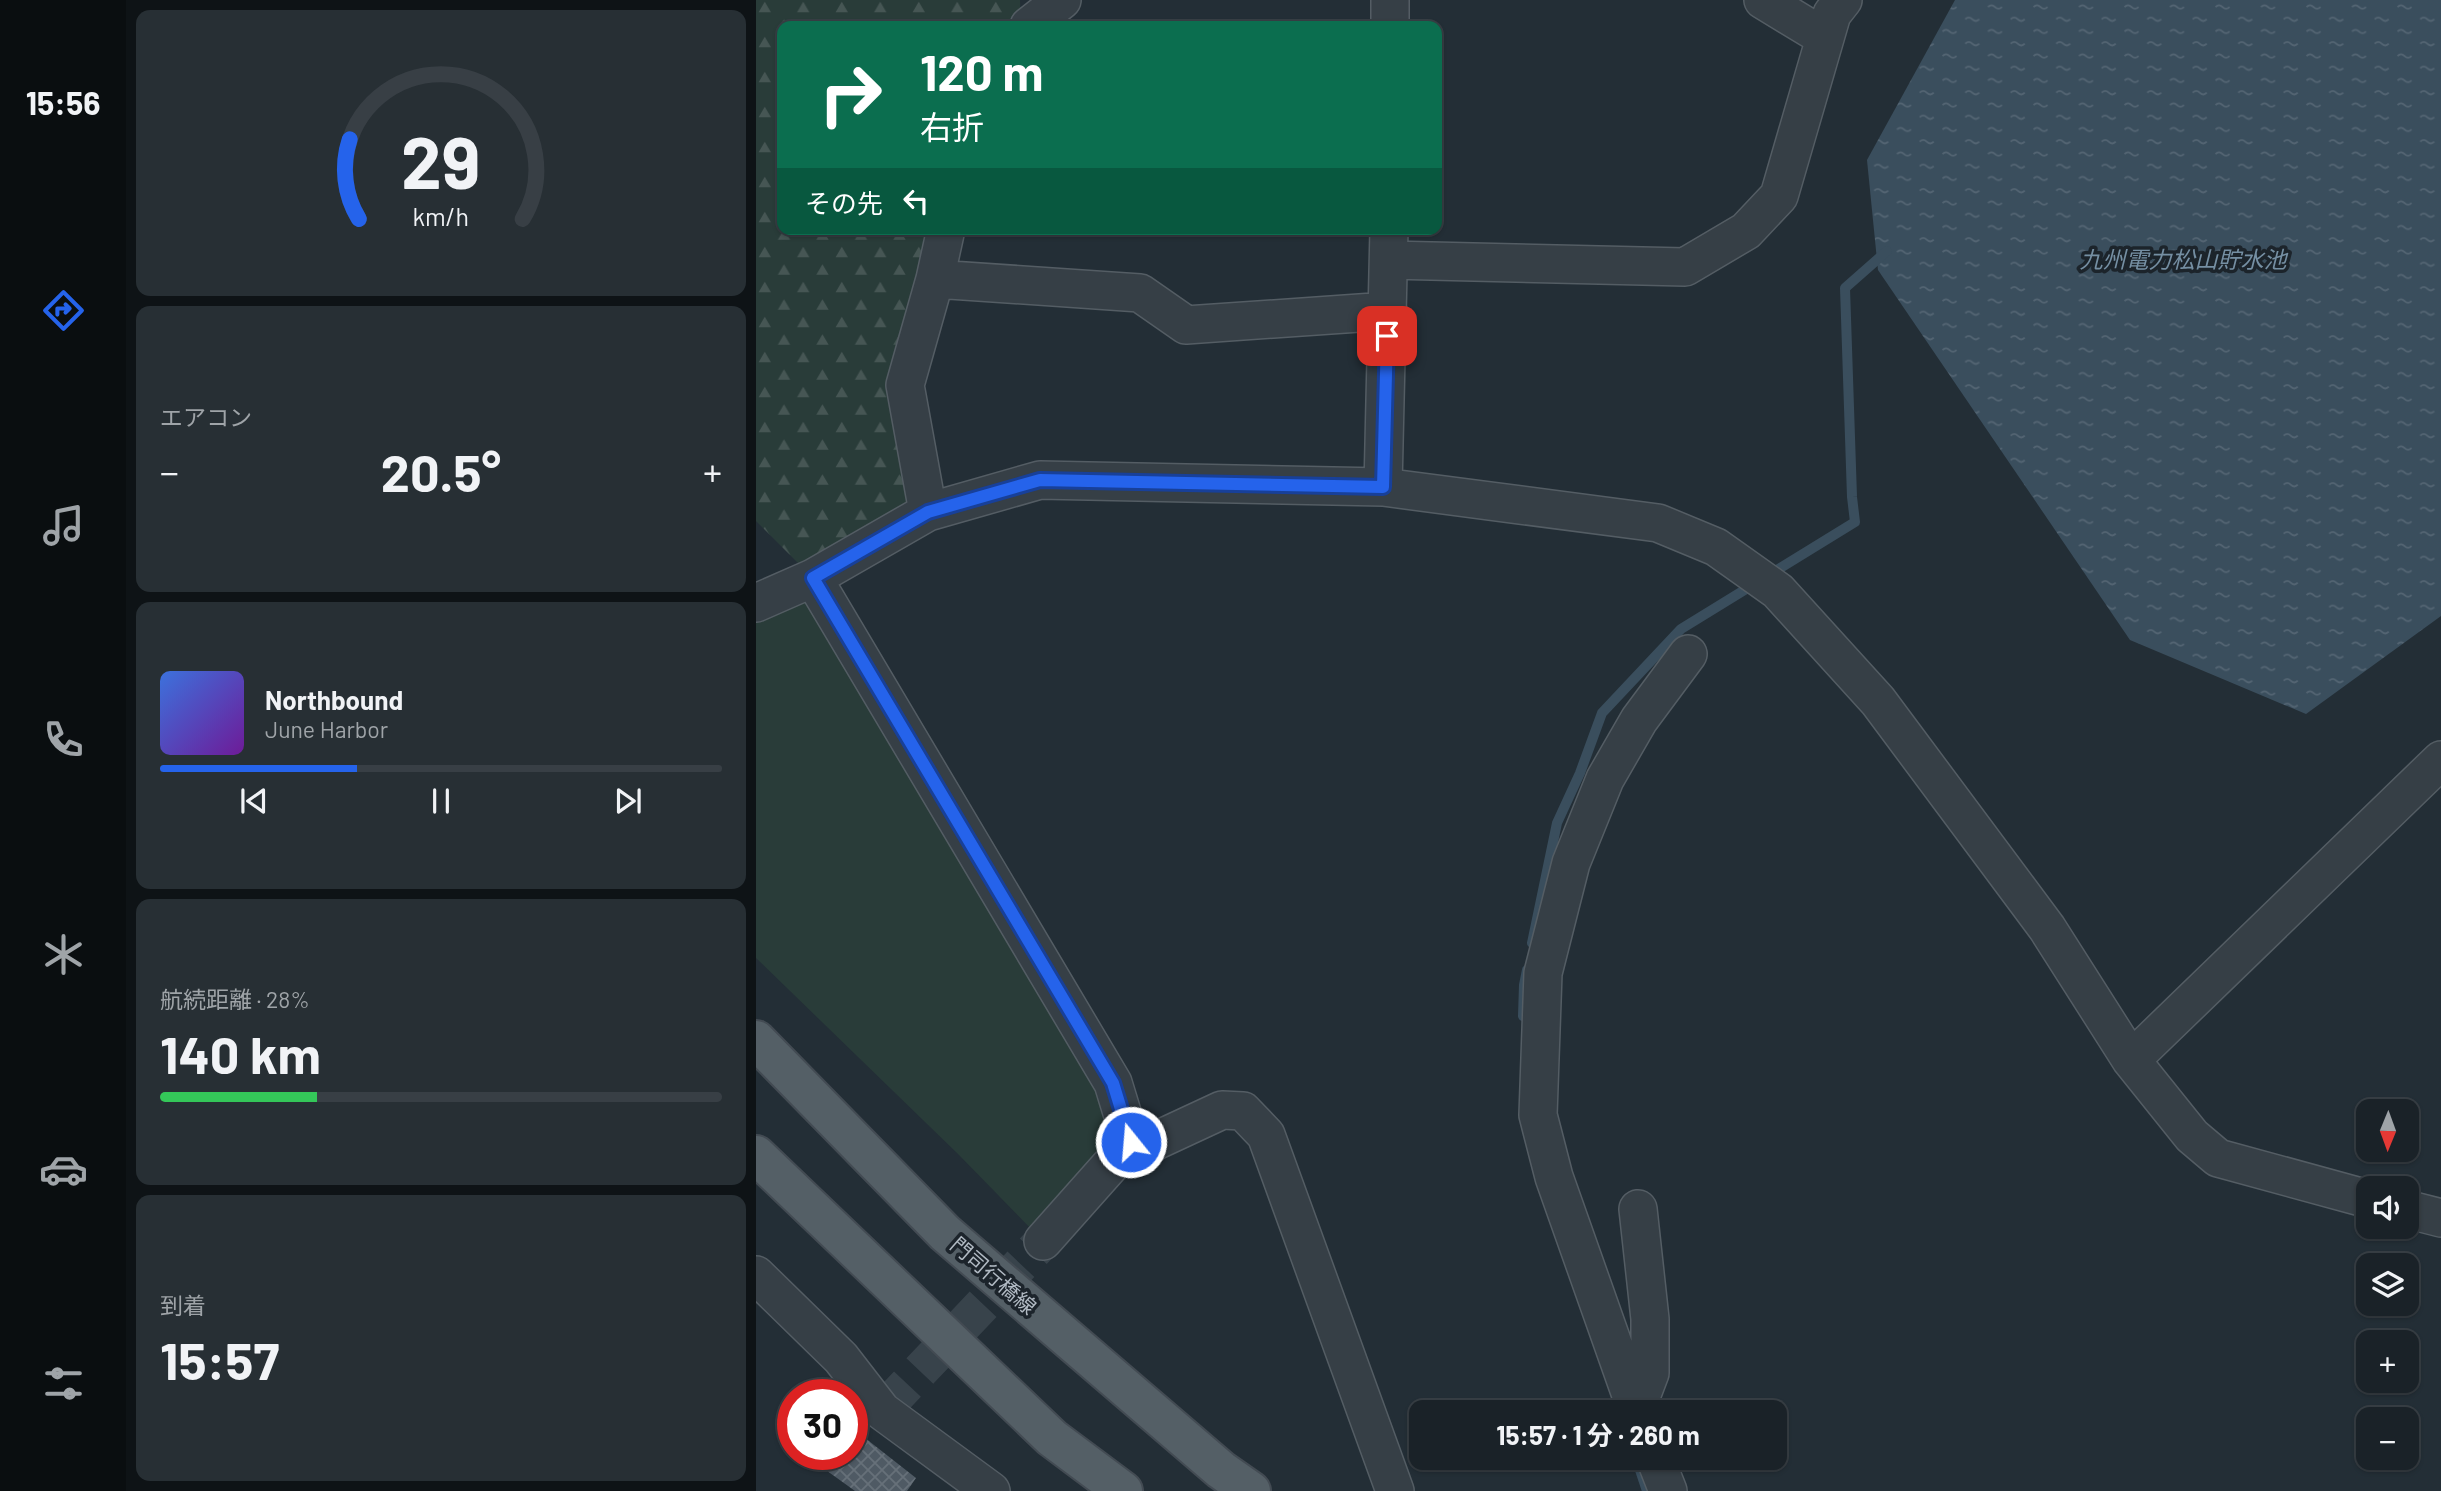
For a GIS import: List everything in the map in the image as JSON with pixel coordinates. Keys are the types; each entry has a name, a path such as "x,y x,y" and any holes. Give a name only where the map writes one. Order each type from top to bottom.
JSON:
{"main road":[{"name":"門司行橋線","path":"756,1040 945,1233 1221,1469 1251,1491"},
{"path":"756,1155 1052,1438 1123,1491"}],"street":[{"path":"1035,21 1062,0"},
{"path":"1390,0 1390,21"},
{"path":"1763,0 1824,37"},
{"path":"1383,487 1389,245 1685,267 1746,231 1779,196 1824,37 1832,14 1843,0"},
{"path":"928,512 905,385 945,235"},
{"path":"935,279 1140,293 1186,325 1388,311"},
{"path":"756,603 813,578 928,512 1040,480 1383,487 1658,523 1716,547 1778,590 1878,701 2046,928 2131,1060 2192,1136 2218,1158 2356,1196"},
{"path":"813,578 1113,1083 1131,1142"},
{"path":"1633,1400 1554,1177 1538,1115 1544,973 1571,863 1605,779 1639,720 1688,654"},
{"path":"2131,1060 2441,760"},
{"path":"1131,1142 1151,1143 1222,1110 1242,1111 1266,1135 1395,1491"},
{"path":"1043,1241 1131,1142"},
{"path":"1637,1209 1650,1319 1650,1373 1641,1400"},
{"path":"2419,1212 2441,1218"},
{"path":"756,1275 841,1357 882,1411 991,1491"},
{"path":"1660,1470 1668,1491"}],"green space":[{"path":"756,0 1020,0 1021,21 777,21 777,235 944,235 905,385 928,512 813,578 756,521"},
{"path":"810,598 1107,1076 1116,1141 1034,1232 959,1155 756,958 756,621"}],"water":[{"name":"九州電力松山貯水池","path":"1955,0 2441,0 2441,616 2306,714 2130,640 1878,270 1867,160"}],"building":[{"path":"868,1440 916,1478 907,1491 855,1491 826,1470 868,1470"}],"waterway":[{"path":"1532,943 1557,823 1580,773 1602,713 1681,629 1855,522 1845,288 1887,251"},
{"path":"1523,1016 1527,970"},
{"path":"1640,1470 1647,1491"}],"tunnel":[{"path":"882,1411 1043,1241"}],"route":[{"path":"1131,1142 1113,1083 813,578 928,512 1040,480 1383,487 1387,336"}]}
